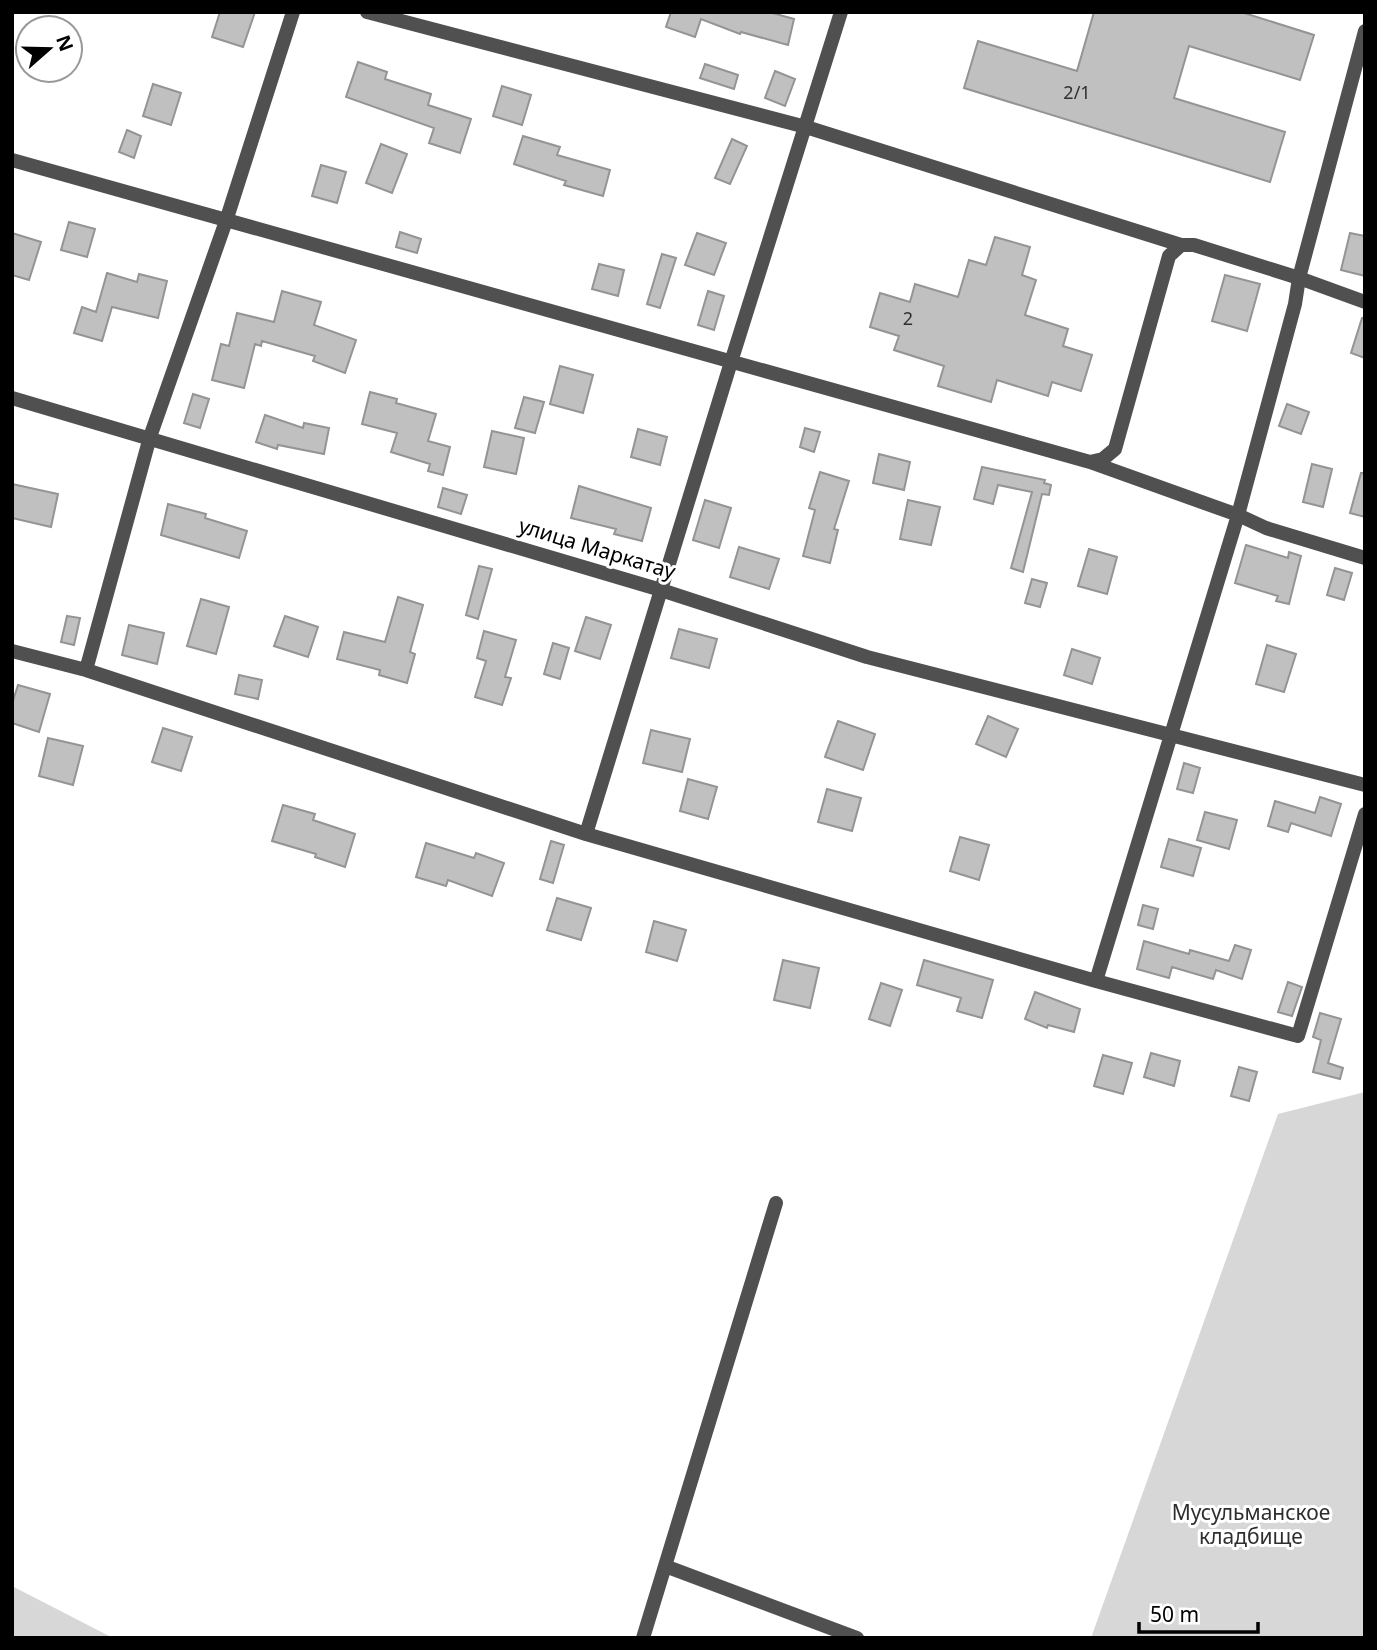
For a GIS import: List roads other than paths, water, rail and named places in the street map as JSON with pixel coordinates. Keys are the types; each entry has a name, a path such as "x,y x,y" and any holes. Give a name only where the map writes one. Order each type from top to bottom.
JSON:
{"street":[{"path":"86,670 150,437 226,221 293,12"},
{"path":"367,12 806,127 1181,245 1194,245 1365,302"},
{"path":"586,834 841,12"},
{"path":"1096,981 1238,515 1295,304 1299,278 1361,55 1365,31"},
{"path":"12,160 1090,462 1238,515 1266,528 1365,558"},
{"path":"1090,462 1103,459 1115,449 1169,257 1181,245"},
{"name":"улица Маркатау","path":"12,398 661,590 867,657 1365,785"},
{"path":"12,650 86,670 586,834 1096,981 1298,1036 1365,814"},
{"path":"643,1638 776,1203"},
{"path":"665,1566 857,1638"}],"park label":[{"name":"Мусульманское кладбище","path":"1251,1525"}]}
